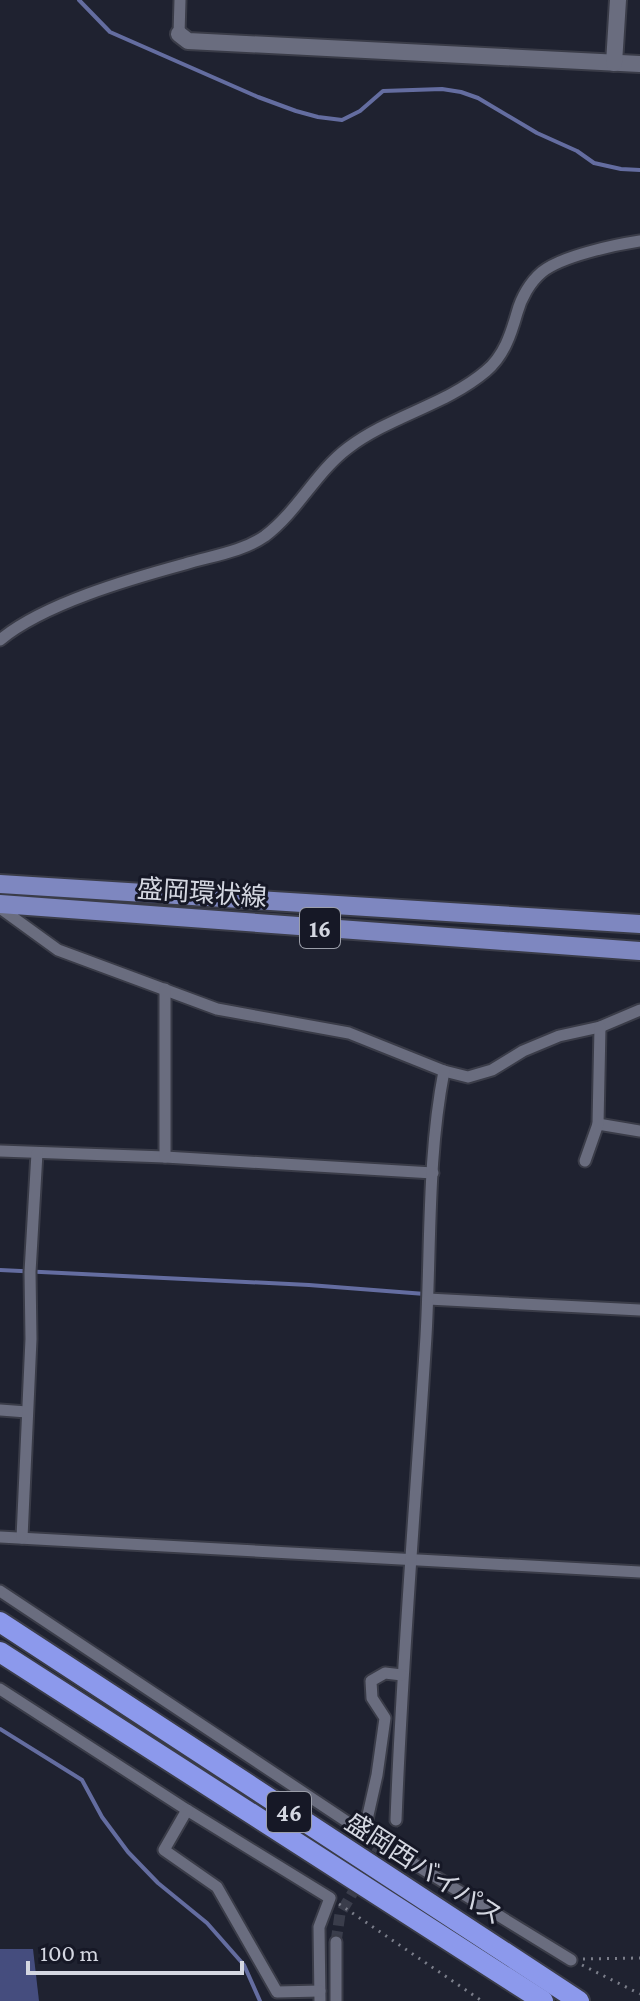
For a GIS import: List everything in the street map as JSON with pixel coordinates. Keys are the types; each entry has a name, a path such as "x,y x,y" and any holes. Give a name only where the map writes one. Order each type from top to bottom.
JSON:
{"highway":[{"name":"盛岡西バイパス","path":"0,1622 579,2001"},
{"name":"盛岡西バイパス","path":"0,1652 543,2001"}],"main road":[{"name":"盛岡環状線","path":"0,884 640,924"},
{"name":"盛岡環状線","path":"0,906 640,951"}],"street":[{"path":"180,0 179,34 188,41 640,64"},
{"path":"614,63 618,0"},
{"path":"0,640 73,601 161,570 241,548 263,537 291,513 330,463 350,446 463,387 488,370 506,347 524,293 546,269 607,246 640,241"},
{"path":"0,906 58,950 217,1009 349,1033 444,1071 468,1077 492,1070 523,1051 559,1036 600,1027 640,1010"},
{"path":"165,989 165,1157"},
{"path":"585,1161 598,1124 600,1027"},
{"path":"396,1820 402,1675 428,1299 436,1113 444,1071"},
{"path":"598,1124 640,1131"},
{"path":"0,1151 433,1173"},
{"path":"22,1538 37,1153"},
{"path":"428,1299 640,1310"},
{"path":"0,1410 27,1412"},
{"path":"0,1537 640,1572"},
{"path":"0,1591 364,1833 571,1960"},
{"path":"364,1833 385,1718 372,1698 371,1681 385,1673 402,1675"},
{"path":"0,1689 330,1898 319,1927 320,1996 277,1992 217,1887 164,1850 187,1810"},
{"path":"336,1942 336,2001"}],"path":[{"path":"330,1898 482,2001"},
{"path":"571,1960 640,1958"},
{"path":"571,1960 640,1994"}],"shaded area":[{"path":"0,1949 33,1949 39,2001 0,2001"}],"waterway":[{"path":"79,0 110,32 296,111 342,120 360,111 383,91 442,89 461,92 478,98 594,163 640,170"},
{"path":"0,1270 309,1285 425,1294"},
{"path":"0,1729 82,1780 102,1817 128,1852 158,1883 207,1923 244,1965 260,2001"}],"tunnel":[{"path":"336,1942 340,1914 396,1820"}]}
